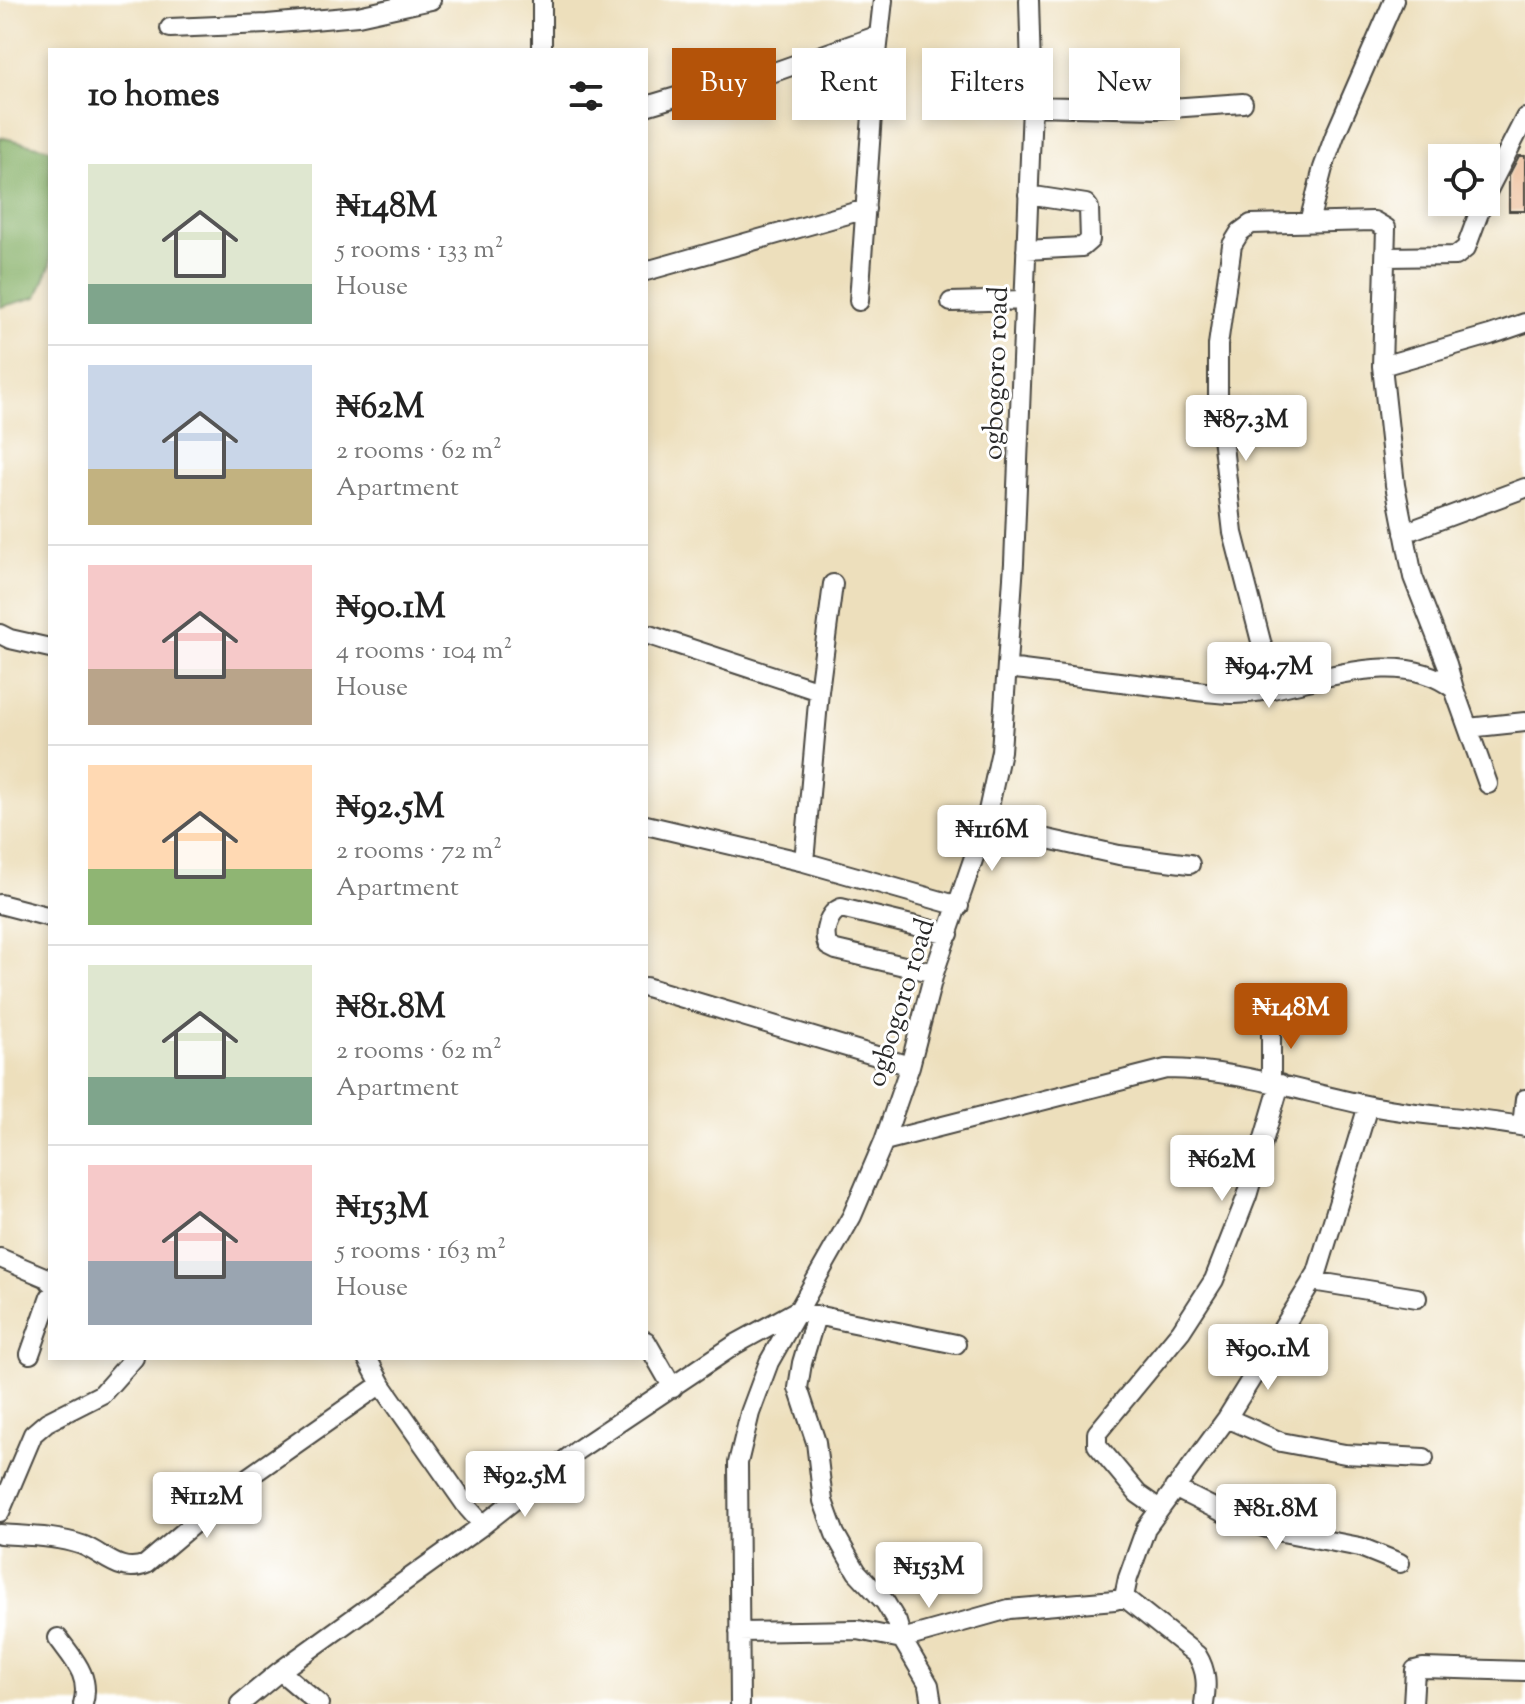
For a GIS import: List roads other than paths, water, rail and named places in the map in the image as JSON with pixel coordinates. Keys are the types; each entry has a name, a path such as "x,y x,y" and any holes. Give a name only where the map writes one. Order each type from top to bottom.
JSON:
{"street":[{"path":"170,28 358,16 431,0"},
{"path":"542,0 542,48"},
{"path":"859,301 883,0"},
{"name":"ogbogoro road","path":"1029,0 1030,48"},
{"path":"1309,222 1331,146 1394,0"},
{"path":"648,105 760,77 879,35"},
{"path":"1053,107 1156,109 1243,103"},
{"path":"1500,167 1525,118"},
{"name":"ogbogoro road","path":"740,1704 738,1463 750,1413 769,1362 852,1216 884,1141 910,1066 934,973 985,825 1001,751 1008,668 1031,120"},
{"path":"1026,250 1082,247 1090,240 1089,208 1086,204 1028,195"},
{"path":"648,270 866,209"},
{"path":"1387,257 1456,256 1466,248 1478,216"},
{"path":"1273,688 1233,533 1218,402 1218,345 1232,245 1240,232 1251,224 1374,221 1386,228 1382,366 1395,485 1404,533 1413,577 1488,784"},
{"path":"951,302 1024,300"},
{"path":"1382,366 1525,323"},
{"path":"1404,533 1525,488"},
{"path":"804,862 819,691 833,584"},
{"path":"0,634 48,648"},
{"path":"648,635 819,691"},
{"path":"1008,668 1234,694 1337,674 1382,670 1424,672 1443,680 1454,689"},
{"path":"1468,728 1525,722"},
{"path":"648,825 804,862 959,906"},
{"path":"985,825 1119,855 1190,864"},
{"path":"0,904 48,916"},
{"path":"934,973 828,946 825,932 832,913 841,908 949,934"},
{"path":"648,988 910,1066"},
{"path":"1158,1508 1138,1494 1097,1445 1097,1433 1181,1331 1214,1280 1247,1196 1275,1083 1271,1021"},
{"path":"884,1141 1166,1069 1193,1069 1275,1083 1368,1106 1524,1126 1525,1099"},
{"path":"1124,1597 1146,1528 1227,1418 1312,1281 1326,1248 1368,1106"},
{"path":"0,1258 48,1279"},
{"path":"1312,1281 1417,1298"},
{"path":"30,1354 48,1303"},
{"path":"240,1704 280,1671 483,1525 579,1449 736,1344 796,1311 956,1344"},
{"path":"816,1316 798,1388 816,1442 823,1501 835,1534 857,1572 885,1602 897,1622 902,1639 929,1685 932,1704"},
{"path":"648,1344 673,1388"},
{"path":"0,1512 33,1434 47,1422 102,1394 132,1360"},
{"path":"368,1360 381,1384 483,1525"},
{"path":"0,1534 82,1545 123,1567 134,1569 146,1564 250,1476 381,1384"},
{"path":"1227,1418 1281,1442 1345,1454 1424,1458"},
{"path":"1174,1488 1236,1519 1277,1531 1360,1547 1400,1563"},
{"path":"739,1632 858,1630 902,1639 1009,1609 1124,1597"},
{"path":"1124,1597 1197,1655 1205,1667 1204,1704"},
{"path":"58,1638 84,1674 87,1691 83,1704"},
{"path":"1413,1704 1415,1670 1525,1671"},
{"path":"280,1671 319,1704"}]}
